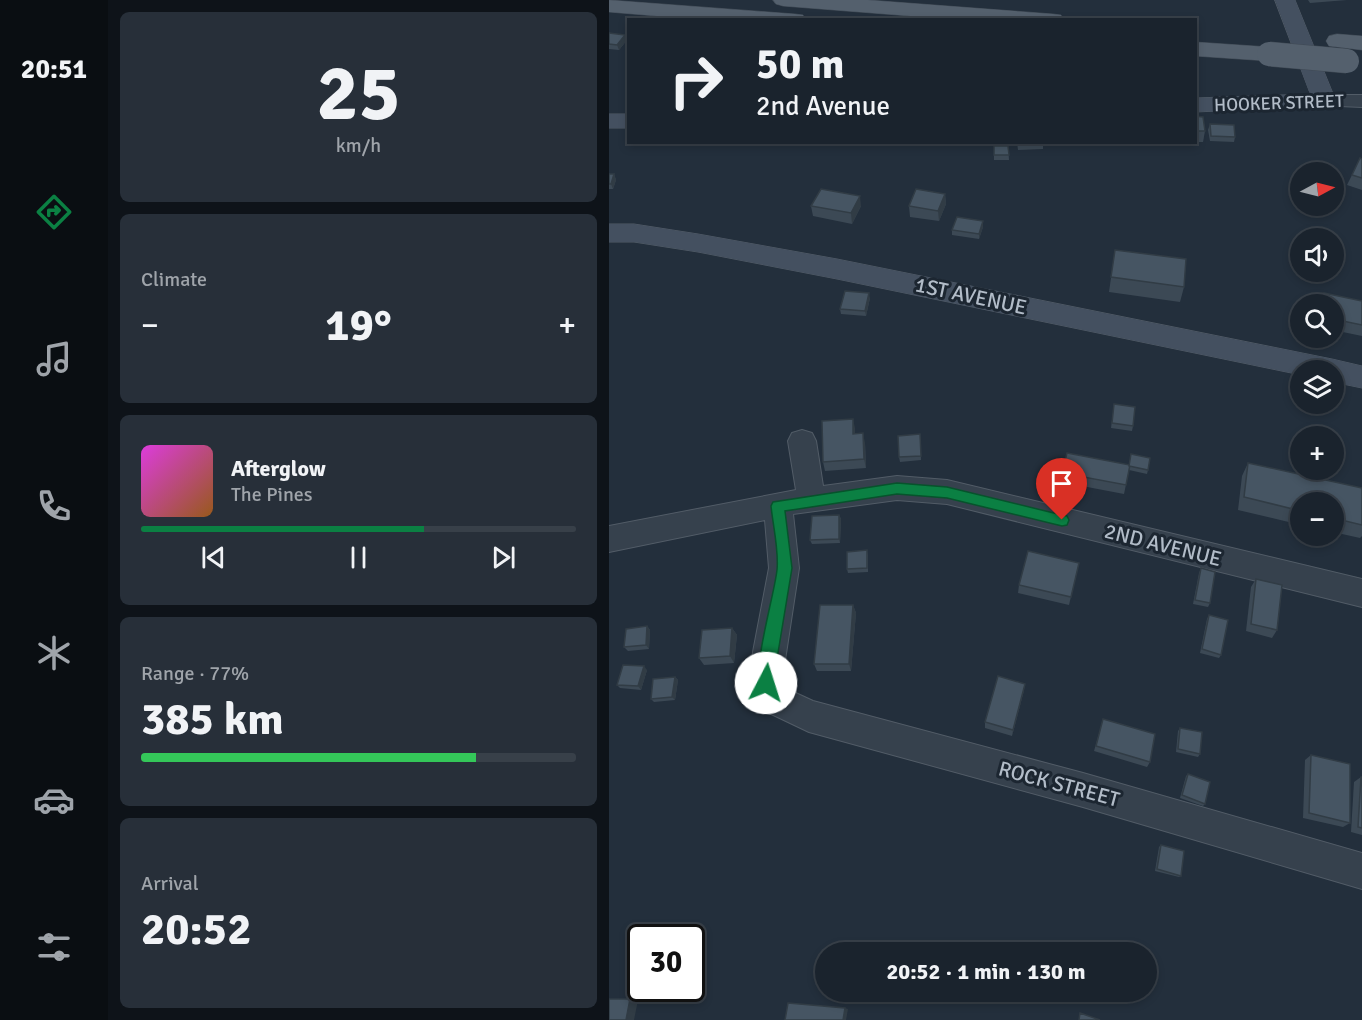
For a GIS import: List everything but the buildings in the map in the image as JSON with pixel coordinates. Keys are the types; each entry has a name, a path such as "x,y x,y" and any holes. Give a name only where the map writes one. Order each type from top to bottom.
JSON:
{"main road":[{"path":"783,0 1026,18"},
{"path":"609,6 768,18"},
{"path":"1197,30 1355,61"},
{"path":"1197,49 1337,41 1362,43"}],"street":[{"path":"1285,0 1324,101"},
{"name":"HOOKER STREET","path":"1197,105 1362,101"},
{"path":"609,121 627,120"},
{"name":"1ST AVENUE","path":"609,233 634,233 837,269 1290,362"},
{"name":"1ST AVENUE","path":"1344,373 1362,377"},
{"path":"802,441 811,500"},
{"name":"2ND AVENUE","path":"609,539 811,500 897,488 947,492 1362,593"},
{"name":"ROCK STREET","path":"778,506 785,568 769,652 766,683 776,700 809,716 1083,790 1362,871"}],"route":[{"path":"766,683 769,652 785,568 778,506 897,488 947,492 1062,520"}]}
